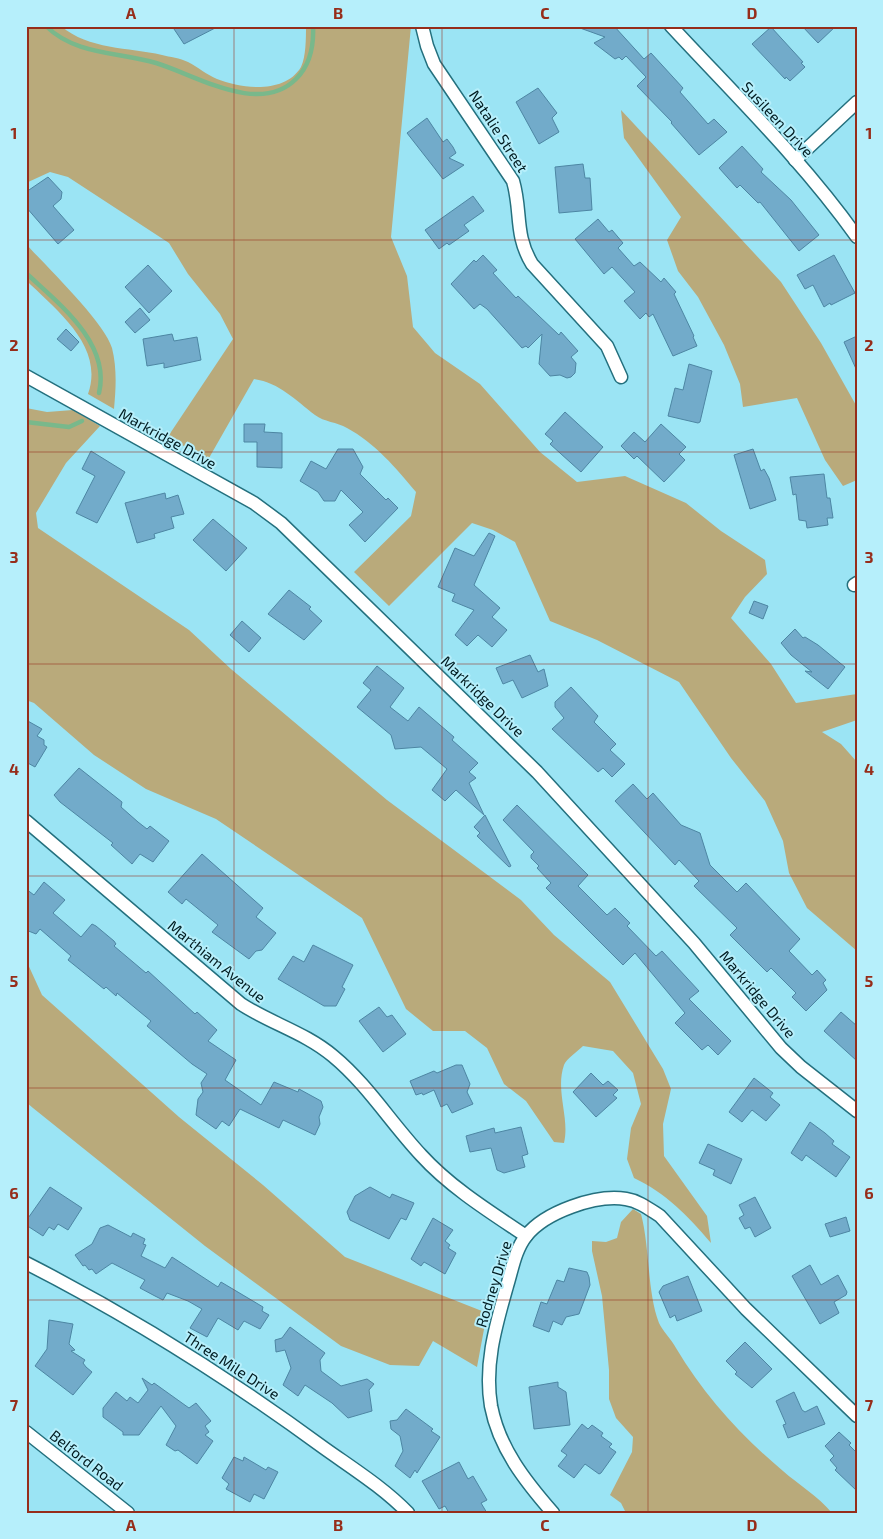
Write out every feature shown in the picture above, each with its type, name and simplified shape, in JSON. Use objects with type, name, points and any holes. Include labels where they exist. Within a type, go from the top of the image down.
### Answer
[{"type":"street","name":"Natalie Street","points":[[422,26],[434,64],[514,181],[518,198],[519,236],[532,264],[607,346],[621,377]]},
{"type":"street","name":"Susileen Drive","points":[[671,26],[795,160],[835,207],[857,237]]},
{"type":"street","points":[[795,160],[857,102]]},
{"type":"street","name":"Markridge Drive","points":[[26,376],[254,503],[281,523],[538,772],[694,943],[781,1048],[801,1067],[857,1111]]},
{"type":"street","name":"Marthiam Avenue","points":[[26,821],[241,1004],[270,1022],[302,1035],[331,1054],[358,1080],[422,1157],[458,1188],[526,1236]]},
{"type":"street","name":"Rodney Drive","points":[[553,1513],[524,1478],[502,1442],[495,1423],[488,1386],[489,1368],[495,1328],[512,1268],[526,1236],[556,1214],[579,1204],[613,1198],[627,1199],[644,1205],[660,1216],[746,1309],[857,1416]]},
{"type":"street","name":"Three Mile Drive","points":[[26,1263],[137,1323],[270,1410],[336,1457],[408,1513]]},
{"type":"street","name":"Belford Road","points":[[26,1432],[128,1513]]},
{"type":"shaded area","points":[[26,26],[61,26],[72,34],[96,44],[149,52],[178,59],[188,62],[213,77],[227,82],[250,87],[262,87],[285,82],[294,76],[301,67],[305,53],[306,26],[411,26],[391,237],[407,276],[413,327],[435,353],[480,384],[540,452],[577,482],[625,476],[686,503],[721,531],[765,560],[767,574],[745,597],[731,618],[771,664],[796,703],[857,694],[857,720],[822,732],[841,744],[857,762],[857,951],[807,908],[789,873],[783,841],[765,801],[731,758],[679,682],[597,640],[550,621],[515,542],[493,530],[472,523],[389,606],[354,572],[411,516],[416,492],[393,465],[367,441],[343,426],[319,417],[272,384],[254,379],[209,458],[167,438],[233,339],[220,314],[188,274],[169,243],[68,177],[50,172],[26,183]]},
{"type":"shaded area","points":[[621,110],[781,282],[821,343],[857,407],[857,480],[843,486],[825,460],[797,398],[743,407],[740,384],[724,345],[698,297],[678,271],[667,240],[681,217],[624,138]]},
{"type":"shaded area","points":[[26,244],[87,310],[107,337],[112,348],[115,363],[114,409],[88,394],[91,377],[90,360],[84,345],[75,330],[26,280]]},
{"type":"shaded area","points":[[26,408],[47,412],[73,410],[100,426],[66,463],[36,513],[38,528],[189,630],[231,669],[387,800],[521,900],[554,935],[610,982],[663,1069],[671,1089],[663,1124],[664,1156],[707,1216],[711,1243],[676,1206],[646,1184],[634,1178],[627,1159],[631,1128],[641,1104],[633,1073],[613,1051],[583,1046],[565,1063],[561,1085],[565,1124],[564,1143],[554,1142],[526,1101],[504,1084],[487,1048],[465,1031],[433,1031],[406,1009],[362,918],[216,819],[146,789],[94,755],[34,703],[26,700]]},
{"type":"shaded area","points":[[26,960],[42,995],[179,1117],[263,1185],[345,1257],[487,1313],[477,1367],[433,1341],[419,1366],[390,1365],[341,1346],[205,1246],[26,1102]]},
{"type":"shaded area","points":[[633,1209],[641,1214],[652,1298],[662,1329],[724,1414],[767,1458],[815,1496],[832,1513],[626,1513],[621,1503],[610,1495],[632,1452],[633,1437],[616,1418],[609,1399],[609,1370],[602,1296],[592,1251],[592,1241],[606,1242],[617,1238],[621,1222]]},
{"type":"building","points":[[172,26],[219,26],[184,44]]},
{"type":"building","points":[[580,26],[614,26],[644,59],[651,53],[683,88],[680,92],[708,124],[714,119],[727,132],[699,155],[672,122],[637,86],[646,77],[626,56],[622,60],[619,57],[615,59],[594,43],[605,37],[580,28]]},
{"type":"building","points":[[802,26],[836,26],[818,43]]},
{"type":"building","points":[[771,27],[803,62],[801,63],[805,67],[790,81],[786,77],[785,79],[752,44]]},
{"type":"building","points":[[538,88],[557,113],[552,118],[559,132],[539,144],[516,102]]},
{"type":"building","points":[[427,118],[443,142],[447,139],[453,147],[456,153],[449,158],[464,165],[443,179],[407,133]]},
{"type":"building","points":[[742,146],[763,169],[761,172],[791,200],[819,235],[799,251],[760,202],[758,203],[740,185],[737,188],[719,168]]},
{"type":"building","points":[[583,164],[585,178],[590,178],[592,210],[559,213],[555,167]]},
{"type":"building","points":[[48,177],[62,192],[61,199],[53,206],[74,230],[58,244],[26,207],[26,192]]},
{"type":"building","points":[[473,196],[484,211],[464,225],[469,231],[449,245],[447,243],[439,249],[425,230]]},
{"type":"building","points":[[598,219],[609,232],[612,230],[623,243],[618,248],[634,266],[640,262],[661,282],[664,278],[676,292],[674,294],[697,346],[673,356],[653,314],[649,317],[646,313],[640,319],[624,301],[635,292],[612,267],[604,274],[575,239]]},
{"type":"building","points":[[483,255],[497,270],[493,273],[516,298],[518,296],[559,335],[561,332],[578,351],[571,357],[576,363],[575,373],[571,377],[550,376],[539,364],[542,334],[528,348],[526,346],[522,348],[487,309],[480,304],[474,309],[451,284],[474,260],[476,262]]},
{"type":"building","points":[[834,255],[855,293],[824,307],[813,285],[805,289],[797,275]]},
{"type":"building","points":[[148,265],[172,291],[149,313],[125,287]]},
{"type":"building","points":[[140,308],[150,320],[135,333],[125,322]]},
{"type":"building","points":[[66,329],[79,342],[71,351],[57,339]]},
{"type":"building","points":[[172,334],[174,341],[197,337],[201,360],[164,368],[164,363],[147,366],[143,339]]},
{"type":"building","points":[[857,336],[857,371],[844,342]]},
{"type":"building","points":[[689,364],[712,371],[700,422],[698,423],[668,416],[675,388],[683,390]]},
{"type":"building","points":[[565,412],[603,447],[581,472],[550,444],[553,441],[545,434]]},
{"type":"building","points":[[244,424],[265,424],[264,432],[282,433],[282,468],[257,467],[257,442],[244,442]]},
{"type":"building","points":[[661,424],[686,447],[679,454],[685,460],[664,482],[637,456],[634,459],[621,446],[634,432],[645,442]]},
{"type":"building","points":[[338,449],[353,449],[363,467],[360,474],[386,500],[388,498],[398,508],[365,542],[349,525],[363,512],[341,490],[335,501],[324,501],[318,492],[300,481],[311,461],[326,469]]},
{"type":"building","points":[[753,449],[761,471],[764,469],[769,478],[776,500],[750,509],[734,455]]},
{"type":"building","points":[[91,451],[125,472],[97,523],[76,513],[95,476],[82,469]]},
{"type":"building","points":[[824,474],[827,498],[830,498],[833,518],[827,518],[828,525],[807,528],[806,521],[799,520],[796,494],[793,495],[790,477]]},
{"type":"building","points":[[165,493],[166,499],[178,495],[184,514],[171,517],[174,528],[154,534],[155,538],[137,543],[125,503]]},
{"type":"building","points":[[213,519],[247,548],[226,571],[193,540]]},
{"type":"building","points":[[489,533],[495,536],[474,585],[500,608],[492,617],[507,630],[492,647],[478,635],[467,646],[455,635],[474,610],[452,601],[455,594],[438,587],[455,548],[474,556]]},
{"type":"building","points":[[289,590],[311,607],[309,609],[322,621],[304,640],[268,614]]},
{"type":"building","points":[[754,601],[768,606],[763,619],[749,613]]},
{"type":"building","points":[[242,621],[261,638],[249,652],[230,635]]},
{"type":"building","points":[[795,629],[803,638],[805,637],[818,645],[845,667],[828,689],[805,671],[812,672],[791,655],[781,643]]},
{"type":"building","points":[[530,655],[538,672],[544,669],[548,686],[522,698],[513,680],[503,684],[496,668]]},
{"type":"building","points":[[377,666],[404,688],[390,707],[408,721],[419,707],[454,737],[452,740],[478,763],[469,772],[476,778],[469,783],[484,815],[456,790],[445,801],[432,790],[447,769],[421,747],[395,749],[391,735],[357,707],[371,690],[363,683]]},
{"type":"building","points":[[571,687],[598,716],[594,722],[616,744],[610,750],[625,764],[612,777],[603,768],[598,772],[552,729],[564,718],[555,707],[555,702]]},
{"type":"building","points":[[26,720],[42,729],[37,736],[44,740],[44,745],[47,747],[35,767],[26,762]]},
{"type":"building","points":[[79,768],[122,802],[121,807],[138,822],[147,829],[150,826],[169,841],[153,862],[140,854],[132,864],[111,845],[113,843],[60,802],[54,795]]},
{"type":"building","points":[[633,784],[647,799],[653,793],[681,825],[700,833],[710,865],[737,892],[746,883],[800,939],[789,951],[812,975],[817,970],[826,980],[823,983],[827,990],[806,1011],[792,997],[796,993],[771,968],[767,972],[730,935],[737,928],[694,886],[699,881],[679,860],[675,865],[615,801]]},
{"type":"building","points":[[517,805],[588,875],[578,886],[607,915],[615,908],[630,923],[627,926],[656,956],[662,951],[699,991],[689,999],[731,1041],[718,1055],[708,1045],[702,1050],[675,1023],[685,1013],[635,953],[623,965],[546,888],[551,883],[537,868],[539,866],[531,858],[534,852],[503,820]]},
{"type":"building","points":[[485,815],[511,866],[509,867],[477,836],[480,833],[474,827]]},
{"type":"building","points":[[202,854],[263,908],[256,917],[276,933],[262,950],[256,951],[249,959],[212,932],[218,925],[186,899],[182,904],[168,892]]},
{"type":"building","points":[[44,882],[65,900],[53,913],[81,937],[92,924],[96,926],[114,941],[116,944],[114,946],[146,973],[148,971],[195,1014],[197,1012],[217,1030],[208,1041],[236,1060],[225,1080],[261,1105],[274,1082],[298,1092],[299,1089],[321,1101],[323,1107],[319,1117],[320,1124],[315,1135],[283,1120],[279,1128],[240,1109],[229,1126],[222,1121],[216,1129],[196,1115],[198,1099],[203,1092],[201,1083],[207,1074],[192,1064],[147,1026],[151,1021],[117,993],[116,996],[106,987],[104,989],[68,960],[71,956],[40,929],[36,934],[26,930],[26,889],[34,895]]},
{"type":"building","points":[[313,945],[353,965],[342,987],[345,989],[336,1006],[324,1006],[278,979],[293,956],[304,962]]},
{"type":"building","points":[[379,1007],[387,1017],[392,1015],[406,1034],[383,1052],[359,1021]]},
{"type":"building","points":[[841,1012],[857,1026],[857,1061],[824,1031]]},
{"type":"building","points":[[456,1065],[462,1065],[470,1084],[467,1092],[473,1104],[452,1113],[447,1104],[441,1107],[434,1090],[423,1095],[422,1093],[416,1095],[410,1081],[434,1071],[437,1073]]},
{"type":"building","points":[[591,1073],[603,1085],[608,1081],[618,1090],[613,1095],[617,1098],[596,1117],[573,1092]]},
{"type":"building","points":[[754,1078],[773,1093],[770,1097],[780,1105],[766,1121],[752,1110],[742,1122],[729,1112]]},
{"type":"building","points":[[810,1122],[834,1141],[832,1144],[850,1157],[836,1177],[806,1155],[802,1161],[791,1153]]},
{"type":"building","points":[[521,1127],[528,1154],[522,1156],[525,1167],[504,1173],[497,1170],[491,1148],[470,1152],[466,1136],[494,1128],[495,1133]]},
{"type":"building","points":[[708,1144],[742,1159],[731,1184],[713,1175],[715,1170],[699,1163]]},
{"type":"building","points":[[50,1187],[82,1208],[68,1230],[58,1224],[54,1230],[49,1227],[43,1236],[26,1225],[26,1221]]},
{"type":"building","points":[[370,1187],[390,1198],[392,1194],[414,1203],[406,1220],[401,1218],[389,1239],[350,1220],[347,1212],[355,1196]]},
{"type":"building","points":[[755,1197],[771,1228],[755,1237],[750,1227],[745,1229],[739,1218],[744,1215],[739,1205]]},
{"type":"building","points":[[846,1217],[850,1231],[830,1237],[825,1224]]},
{"type":"building","points":[[433,1218],[453,1230],[445,1241],[450,1245],[448,1248],[456,1253],[445,1274],[424,1262],[421,1266],[411,1259]]},
{"type":"building","points":[[108,1225],[131,1237],[133,1233],[145,1239],[143,1244],[146,1245],[141,1256],[165,1268],[172,1257],[218,1287],[221,1282],[263,1307],[262,1311],[269,1315],[260,1329],[244,1321],[238,1330],[218,1318],[207,1337],[190,1328],[202,1309],[167,1293],[163,1300],[155,1296],[140,1288],[145,1280],[112,1263],[96,1274],[92,1269],[89,1270],[85,1265],[83,1266],[75,1255],[92,1244],[100,1228]]},
{"type":"building","points":[[810,1265],[821,1285],[838,1275],[847,1292],[846,1295],[834,1302],[839,1313],[820,1324],[792,1276]]},
{"type":"building","points":[[569,1268],[587,1272],[589,1277],[590,1285],[579,1314],[566,1317],[562,1325],[553,1321],[549,1332],[533,1326],[541,1302],[547,1304],[557,1280],[564,1282]]},
{"type":"building","points":[[688,1276],[702,1311],[677,1321],[675,1315],[670,1318],[659,1292],[663,1286]]},
{"type":"building","points":[[49,1320],[73,1324],[69,1344],[75,1350],[71,1351],[85,1360],[83,1363],[92,1372],[73,1395],[35,1366],[47,1349]]},
{"type":"building","points":[[290,1327],[325,1353],[320,1360],[321,1371],[341,1386],[367,1379],[374,1384],[369,1390],[372,1411],[348,1418],[332,1403],[305,1385],[298,1396],[283,1385],[291,1368],[285,1350],[276,1352],[275,1340],[282,1338]]},
{"type":"building","points":[[745,1342],[772,1369],[752,1388],[735,1374],[737,1372],[726,1361]]},
{"type":"building","points":[[142,1378],[152,1385],[154,1383],[189,1408],[196,1403],[211,1421],[205,1426],[209,1432],[205,1435],[213,1441],[197,1464],[178,1450],[175,1451],[166,1445],[176,1426],[161,1406],[139,1435],[123,1435],[123,1432],[103,1417],[103,1408],[116,1392],[127,1401],[130,1397],[138,1403],[148,1390]]},
{"type":"building","points":[[558,1382],[558,1387],[566,1392],[570,1425],[534,1429],[529,1387]]},
{"type":"building","points":[[794,1392],[802,1410],[805,1412],[817,1406],[825,1424],[788,1438],[783,1425],[786,1424],[776,1401]]},
{"type":"building","points":[[406,1409],[433,1429],[431,1431],[440,1437],[417,1473],[415,1470],[410,1478],[395,1466],[403,1451],[400,1436],[391,1429],[390,1421],[397,1420]]},
{"type":"building","points":[[582,1424],[588,1429],[592,1425],[603,1433],[601,1436],[612,1444],[609,1447],[616,1452],[601,1473],[599,1474],[585,1464],[574,1478],[558,1466],[567,1455],[561,1451]]},
{"type":"building","points":[[839,1432],[851,1443],[849,1445],[857,1453],[857,1491],[835,1470],[837,1468],[830,1460],[834,1456],[825,1446]]},
{"type":"building","points":[[234,1457],[243,1461],[244,1457],[266,1470],[268,1467],[278,1472],[264,1499],[254,1494],[250,1502],[226,1489],[229,1484],[222,1478]]},
{"type":"building","points":[[459,1462],[468,1479],[473,1476],[487,1500],[481,1503],[487,1513],[449,1513],[445,1506],[439,1509],[422,1481]]},
{"type":"waterway","points":[[46,26],[70,42],[84,48],[156,63],[227,89],[264,94],[281,89],[301,74],[310,55],[313,41],[313,26]]},
{"type":"waterway","points":[[26,273],[53,297],[90,341],[97,357],[101,375],[99,393]]},
{"type":"waterway","points":[[26,422],[69,427],[82,421]]}]
